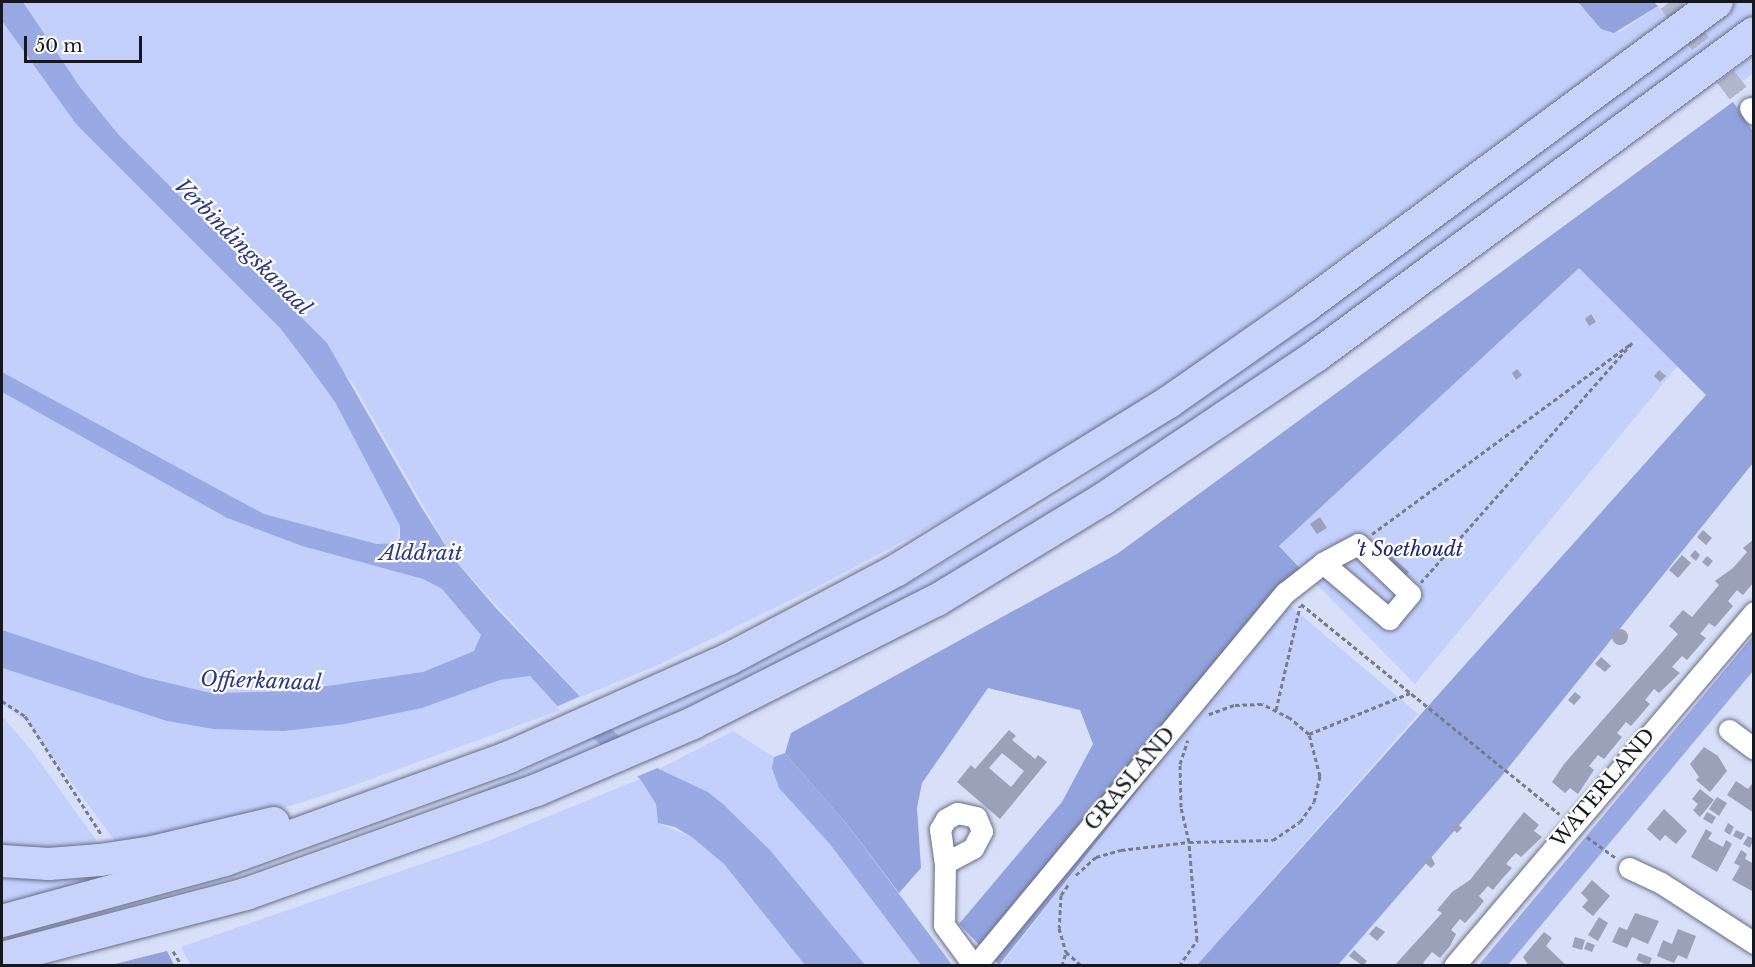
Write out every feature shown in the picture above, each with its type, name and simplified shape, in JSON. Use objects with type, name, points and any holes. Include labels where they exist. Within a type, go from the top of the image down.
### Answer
[{"type":"highway","points":[[2,921],[225,860],[508,757],[660,690],[897,570],[1099,448],[1306,306],[1718,2]]},
{"type":"highway","points":[[2,958],[246,894],[537,790],[693,723],[937,600],[1103,499],[1316,356],[1754,33]]},
{"type":"highway","points":[[2,861],[49,864],[152,852],[246,831],[456,769],[508,757]]},
{"type":"street","name":"GRASLAND","points":[[945,863],[944,925],[974,966],[1323,562],[1358,544]]},
{"type":"street","points":[[1323,562],[1389,619],[1410,594],[1358,544]]},
{"type":"street","name":"WATERLAND","points":[[1454,966],[1577,828],[1754,612]]},
{"type":"street","points":[[1729,730],[1754,749]]},
{"type":"street","points":[[1629,868],[1661,884],[1754,943]]},
{"type":"path","points":[[1358,544],[1632,343],[1410,594]]},
{"type":"path","points":[[1293,598],[1609,853]]},
{"type":"path","points":[[1276,710],[1293,598]]},
{"type":"path","points":[[1309,734],[1410,693]]},
{"type":"path","points":[[2,701],[25,716],[101,834]]},
{"type":"path","points":[[1062,966],[1066,952],[1059,928],[1061,895],[1096,857],[1121,850],[1189,842],[1273,840],[1300,822],[1314,802],[1320,776],[1309,734],[1276,710],[1262,704],[1234,705],[1201,721]]},
{"type":"path","points":[[1179,966],[1197,940],[1189,842],[1181,807],[1180,764],[1190,736]]},
{"type":"path","points":[[173,951],[182,966]]},
{"type":"path","points":[[1066,952],[1082,966]]},
{"type":"green space","points":[[23,2],[1578,2],[1601,29],[1620,32],[1658,6],[1668,18],[1159,391],[1063,456],[815,588],[658,665],[581,697],[454,559],[354,385],[287,301],[118,134],[80,87]]},
{"type":"green space","points":[[1736,2],[1753,2],[1753,20],[1482,221],[1058,518],[740,691],[621,737],[611,729],[680,699],[923,575],[1053,499],[1200,399]]},
{"type":"green space","points":[[2,21],[76,124],[280,328],[303,358],[335,402],[400,526],[396,543],[377,544],[264,514],[2,372]]},
{"type":"green space","points":[[1753,56],[1753,73],[1743,81],[1734,70]]},
{"type":"green space","name":"'t Soethoudt","points":[[1579,267],[1680,363],[1415,684],[1279,546]]},
{"type":"green space","points":[[2,392],[227,518],[302,546],[423,579],[442,589],[481,635],[480,644],[474,651],[423,672],[373,682],[293,691],[211,693],[144,677],[2,630]]},
{"type":"green space","points":[[1287,603],[1418,714],[1197,965],[1000,966]]},
{"type":"green space","points":[[2,668],[167,721],[213,729],[345,724],[422,708],[500,680],[530,676],[561,710],[341,790],[238,822],[121,849],[26,721],[2,704]]},
{"type":"green space","points":[[2,716],[32,751],[103,850],[2,854]]},
{"type":"green space","points":[[733,731],[774,757],[772,768],[921,965],[865,965],[770,850],[723,804],[708,792],[659,769]]},
{"type":"green space","points":[[594,737],[610,753],[456,803]]},
{"type":"green space","points":[[640,779],[656,804],[658,823],[693,838],[724,864],[805,965],[191,966],[181,947],[488,841]]},
{"type":"green space","points":[[203,854],[2,907],[2,871]]},
{"type":"shaded area","points":[[1578,2],[1654,2],[1658,6],[1614,33],[1601,29]]},
{"type":"shaded area","points":[[1733,102],[1753,131],[1753,463],[1500,778],[1338,965],[1197,965],[1706,395],[1579,268],[1279,546],[1313,582],[1287,603],[999,965],[959,924],[1062,802],[1093,744],[1080,710],[988,688],[922,783],[917,808],[921,868],[899,893],[847,824],[785,753],[791,733],[1117,554]]},
{"type":"shaded area","points":[[167,951],[174,965],[111,965]]},
{"type":"water","name":"Alddrait","points":[[2,2],[23,2],[80,87],[118,134],[327,343],[420,505],[454,559],[495,607],[611,729],[659,769],[708,792],[723,804],[770,850],[865,965],[805,965],[724,864],[693,838],[675,827],[658,823],[656,804],[640,779],[561,710],[530,676],[500,680],[422,708],[345,724],[284,731],[213,729],[167,721],[2,668],[2,630],[144,677],[211,693],[293,691],[423,672],[474,651],[481,635],[442,589],[423,579],[302,546],[227,518],[2,392],[2,372],[264,514],[377,544],[396,543],[400,538],[400,526],[335,402],[303,358],[280,328],[76,124],[2,21]]},
{"type":"water","points":[[1753,636],[1753,671],[1508,965],[1479,965]]},
{"type":"water","points":[[785,753],[847,824],[952,965],[921,965],[829,843],[779,788],[772,768],[774,757]]},
{"type":"pier","points":[[583,695],[613,727],[590,737],[556,707]]},
{"type":"pier","points":[[625,737],[660,767],[636,777],[602,747]]},
{"type":"building","points":[[1591,314],[1596,322],[1589,326],[1585,319]]},
{"type":"building","points":[[1517,369],[1522,375],[1516,380],[1512,373]]},
{"type":"building","points":[[1659,370],[1666,376],[1660,382],[1654,376]]},
{"type":"building","points":[[1320,517],[1327,528],[1317,534],[1310,524]]},
{"type":"building","points":[[1703,530],[1712,538],[1706,545],[1697,537]]},
{"type":"building","points":[[1754,539],[1754,582],[1743,595],[1737,590],[1728,601],[1733,606],[1715,627],[1709,623],[1700,634],[1706,638],[1687,660],[1682,656],[1672,667],[1680,673],[1659,693],[1654,689],[1645,700],[1650,704],[1631,726],[1626,722],[1617,733],[1622,737],[1604,759],[1598,755],[1589,766],[1594,770],[1578,794],[1570,788],[1565,793],[1552,782],[1564,764],[1678,634],[1669,626],[1683,610],[1692,617],[1719,585],[1715,581],[1733,568],[1747,552],[1743,548]]},
{"type":"building","points":[[1695,550],[1700,555],[1696,561],[1690,556]]},
{"type":"building","points":[[1388,553],[1409,572],[1405,577],[1383,559]]},
{"type":"building","points":[[1682,555],[1691,563],[1678,578],[1669,570]]},
{"type":"building","points":[[1707,556],[1713,561],[1708,567],[1702,562]]},
{"type":"building","points":[[1620,629],[1626,631],[1628,637],[1626,643],[1620,645],[1614,643],[1612,637],[1614,631]]},
{"type":"building","points":[[1601,657],[1611,666],[1605,672],[1595,664]]},
{"type":"building","points":[[1575,692],[1581,697],[1574,705],[1568,700]]},
{"type":"building","points":[[1009,730],[1016,736],[1012,740],[1035,759],[1038,755],[1047,762],[1000,819],[957,782],[971,765],[975,769]],"holes":[[[1002,753],[1024,771],[1011,787],[989,768]]]},
{"type":"building","points":[[1704,747],[1718,756],[1727,771],[1710,792],[1696,780],[1699,777],[1690,764]]},
{"type":"building","points":[[1736,781],[1748,789],[1754,781],[1754,813],[1727,795]]},
{"type":"building","points":[[1700,789],[1714,800],[1700,817],[1693,810],[1698,804],[1692,799]]},
{"type":"building","points":[[1717,797],[1727,803],[1719,816],[1709,809]]},
{"type":"building","points":[[1664,809],[1687,831],[1676,844],[1665,835],[1660,841],[1647,829]]},
{"type":"building","points":[[1524,812],[1539,825],[1534,831],[1542,837],[1521,857],[1516,853],[1511,858],[1506,864],[1512,868],[1493,890],[1488,886],[1479,896],[1484,901],[1465,923],[1460,919],[1451,930],[1456,934],[1440,958],[1432,952],[1423,963],[1427,966],[1394,966],[1442,913],[1437,910],[1452,892],[1470,880]]},
{"type":"building","points":[[1707,812],[1716,817],[1712,824],[1703,819]]},
{"type":"building","points":[[1456,823],[1462,828],[1457,833],[1451,828]]},
{"type":"building","points":[[1728,823],[1734,827],[1730,835],[1724,831]]},
{"type":"building","points":[[1706,829],[1712,833],[1708,839],[1723,847],[1726,840],[1732,844],[1717,872],[1691,857]]},
{"type":"building","points":[[1736,830],[1745,834],[1741,840],[1733,836]]},
{"type":"building","points":[[1748,836],[1754,839],[1750,848],[1743,844]]},
{"type":"building","points":[[1741,850],[1747,854],[1745,859],[1754,864],[1754,892],[1732,880],[1740,866],[1734,863]]},
{"type":"building","points":[[1430,854],[1435,864],[1431,868],[1424,862]]},
{"type":"building","points":[[1592,880],[1610,896],[1593,916],[1582,907],[1588,900],[1581,893]]},
{"type":"building","points":[[1635,913],[1659,921],[1648,944],[1632,937],[1627,948],[1612,942],[1619,927],[1627,930]]},
{"type":"building","points":[[1599,917],[1608,923],[1598,941],[1588,935]]},
{"type":"building","points":[[1376,926],[1385,932],[1377,941],[1369,934]]},
{"type":"building","points":[[1678,929],[1696,936],[1687,959],[1678,955],[1674,963],[1657,956],[1663,940],[1672,944]]},
{"type":"building","points":[[1544,932],[1552,938],[1546,946],[1567,966],[1529,966],[1523,957]]},
{"type":"building","points":[[1575,937],[1585,940],[1582,950],[1572,947]]},
{"type":"building","points":[[1587,942],[1595,945],[1592,952],[1584,949]]},
{"type":"building","points":[[1354,950],[1367,961],[1363,966],[1349,956]]},
{"type":"building","points":[[1639,953],[1652,958],[1649,966],[1636,960]]},
{"type":"tunnel","points":[[1669,2],[1750,108]]},
{"type":"water label","name":"Verbindingskanaal","points":[[243,247]]},
{"type":"water label","name":"Offierkanaal","points":[[261,681]]}]
